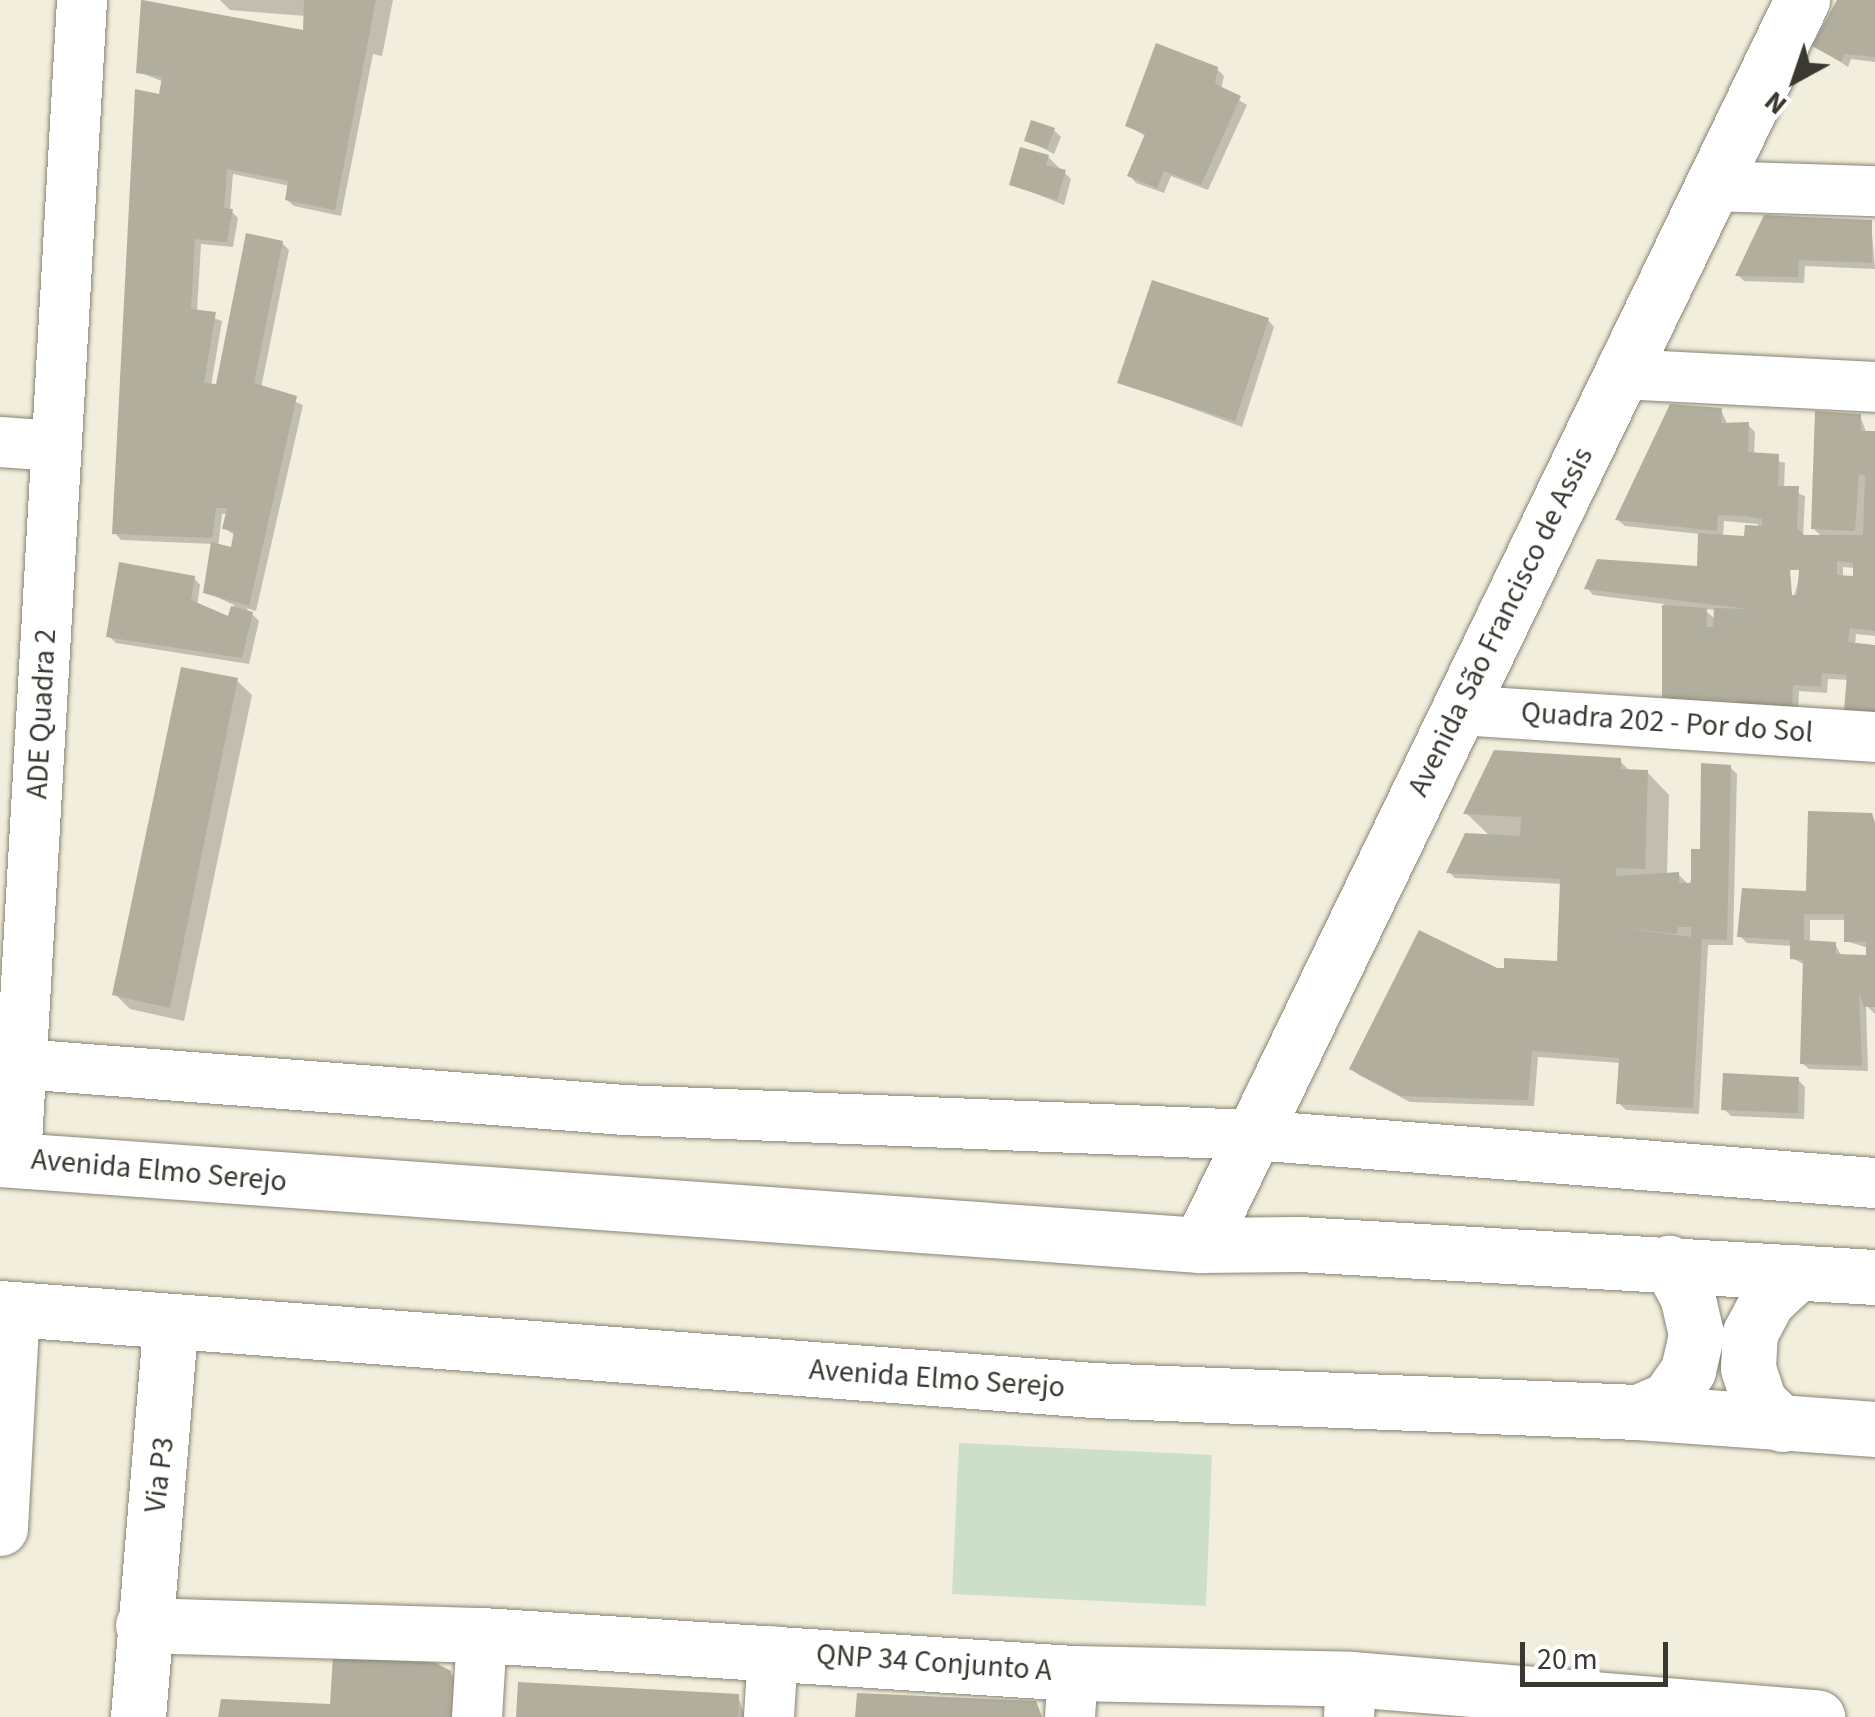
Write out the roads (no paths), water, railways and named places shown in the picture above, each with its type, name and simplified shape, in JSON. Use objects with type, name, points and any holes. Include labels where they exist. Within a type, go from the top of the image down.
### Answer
[{"type":"main road","name":"Avenida São Francisco de Assis","points":[[1200,1245],[1802,0]]},
{"type":"main road","name":"Avenida Elmo Serejo","points":[[8,1159],[1200,1245],[1669,1262],[1875,1277]]},
{"type":"main road","points":[[1638,1412],[1668,1399],[1692,1352],[1688,1298],[1669,1262]]},
{"type":"main road","points":[[1782,1424],[1759,1402],[1748,1368],[1750,1333],[1767,1302],[1798,1272]]},
{"type":"main road","name":"Avenida Elmo Serejo","points":[[6,1308],[170,1325],[1092,1390],[1638,1412],[1875,1429]]},
{"type":"main road","points":[[0,1528],[6,1308]]},
{"type":"main road","name":"Via P3","points":[[143,1625],[167,1414],[170,1325]]},
{"type":"main road","points":[[138,1717],[143,1625]]},
{"type":"main road","name":"QNP 34 Conjunto A","points":[[143,1625],[482,1635],[773,1652],[1072,1695],[1350,1698],[1818,1717]]},
{"type":"street","name":"ADE Quadra 2","points":[[8,1159],[21,1064],[14,982],[56,446],[82,0]]},
{"type":"street","points":[[1712,186],[1875,191]]},
{"type":"street","points":[[1621,374],[1875,387]]},
{"type":"street","points":[[0,442],[56,446]]},
{"type":"street","name":"Quadra 202 - Por do Sol","points":[[1458,710],[1875,736]]},
{"type":"street","points":[[21,1064],[624,1110],[1252,1135],[1875,1183]]},
{"type":"street","points":[[477,1717],[482,1635]]},
{"type":"street","points":[[769,1717],[773,1652]]}]
